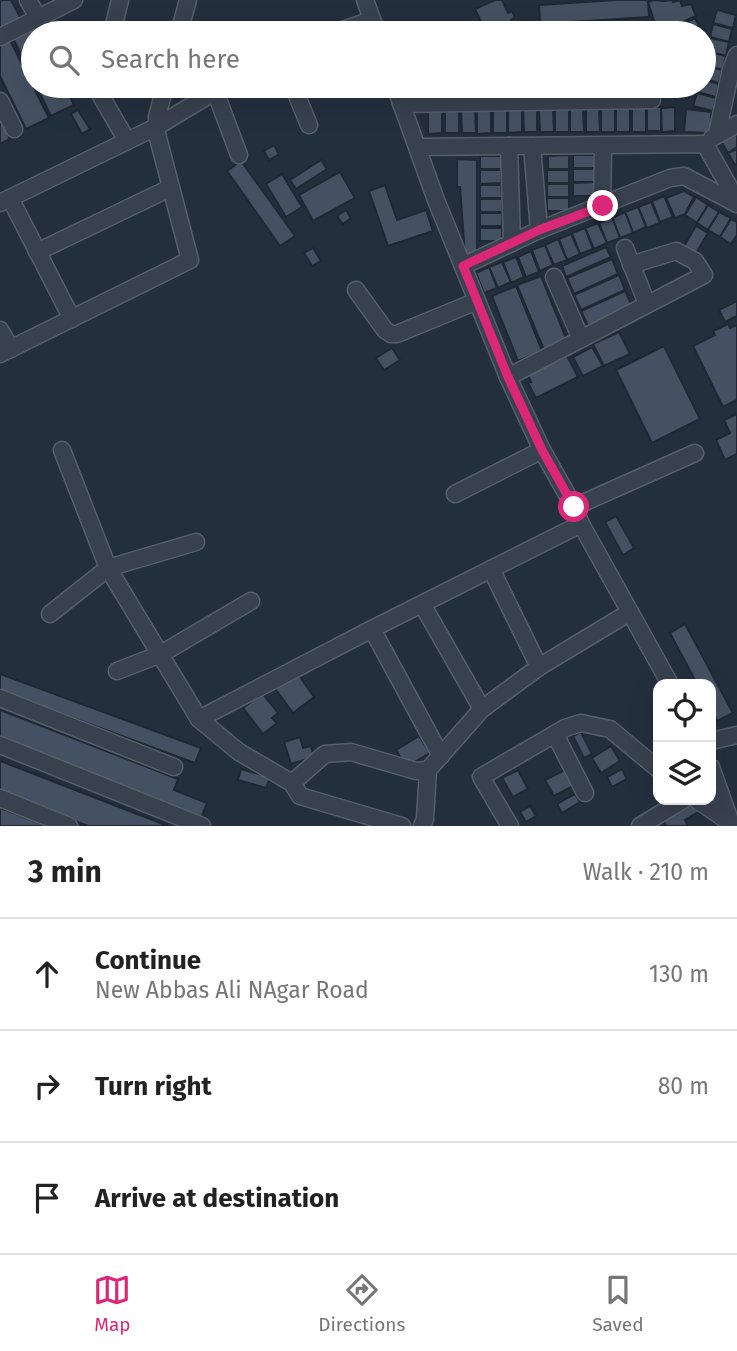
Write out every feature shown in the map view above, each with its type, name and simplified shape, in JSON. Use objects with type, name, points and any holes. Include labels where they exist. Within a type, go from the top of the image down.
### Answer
[{"type":"street","points":[[28,0],[40,21]]},
{"type":"street","points":[[32,21],[74,0]]},
{"type":"street","points":[[115,21],[120,0]]},
{"type":"street","points":[[182,21],[188,0]]},
{"type":"street","points":[[365,0],[373,21]]},
{"type":"street","points":[[0,37],[21,26]]},
{"type":"street","points":[[737,55],[711,139],[737,202]]},
{"type":"street","points":[[102,98],[127,141]]},
{"type":"street","points":[[0,330],[5,352],[190,260],[156,127],[163,98]]},
{"type":"street","points":[[72,319],[37,251],[5,200],[156,127],[204,98]]},
{"type":"street","points":[[223,98],[239,155]]},
{"type":"street","points":[[298,98],[309,125]]},
{"type":"street","points":[[399,98],[436,200],[508,377],[581,524],[667,679]]},
{"type":"street","points":[[401,104],[652,100]]},
{"type":"street","points":[[0,101],[14,129]]},
{"type":"street","points":[[418,147],[603,146],[711,139],[737,124]]},
{"type":"street","points":[[509,146],[512,243]]},
{"type":"street","points":[[533,146],[539,230]]},
{"type":"street","points":[[603,146],[603,206]]},
{"type":"street","points":[[463,266],[539,230],[670,178],[684,176],[737,202]]},
{"type":"street","points":[[37,251],[170,188]]},
{"type":"street","points":[[625,248],[647,304]]},
{"type":"street","points":[[508,377],[704,275],[695,261],[676,251],[632,265]]},
{"type":"street","points":[[554,276],[581,339]]},
{"type":"street","points":[[356,290],[385,330],[391,334],[397,334],[477,301]]},
{"type":"street","points":[[62,450],[108,568],[199,719],[239,752],[292,783],[300,796],[402,826]]},
{"type":"street","points":[[455,494],[542,450]]},
{"type":"street","points":[[574,507],[695,453]]},
{"type":"street","points":[[199,719],[581,524]]},
{"type":"street","points":[[50,614],[108,568],[196,542]]},
{"type":"street","points":[[491,569],[539,667]]},
{"type":"street","points":[[117,671],[161,654],[251,601]]},
{"type":"street","points":[[422,604],[482,709]]},
{"type":"street","points":[[422,826],[425,818],[428,770],[482,709],[539,667],[630,612]]},
{"type":"street","points":[[372,629],[441,755]]},
{"type":"street","points":[[0,698],[174,766]]},
{"type":"street","points":[[510,826],[481,777],[565,728],[581,723],[610,729],[653,765]]},
{"type":"street","points":[[555,734],[585,793]]},
{"type":"street","points":[[716,740],[737,735]]},
{"type":"street","points":[[0,746],[202,826]]},
{"type":"street","points":[[292,783],[325,754],[351,752],[416,771],[428,770]]},
{"type":"street","points":[[716,782],[732,824]]},
{"type":"street","points":[[0,798],[69,826]]},
{"type":"street","points":[[640,826],[659,821],[677,805]]},
{"type":"street","points":[[704,805],[732,824]]},
{"type":"building","points":[[0,0],[11,0],[21,19],[0,30]]},
{"type":"building","points":[[495,0],[502,0],[508,13],[512,11],[515,18],[511,21],[480,21],[475,9]]},
{"type":"building","points":[[648,0],[649,17],[540,21],[539,5]]},
{"type":"building","points":[[680,0],[682,6],[691,4],[696,16],[685,21],[654,21],[648,2]]},
{"type":"building","points":[[717,10],[736,15],[733,28],[714,21]]},
{"type":"building","points":[[716,25],[732,29],[729,42],[716,39]]},
{"type":"building","points":[[21,34],[21,54],[13,38]]},
{"type":"building","points":[[9,38],[21,62],[21,98],[39,98],[49,118],[26,129],[0,76],[0,42]]},
{"type":"building","points":[[716,39],[729,42],[726,56],[716,54]]},
{"type":"building","points":[[716,54],[726,56],[722,70],[716,68]]},
{"type":"building","points":[[716,68],[722,70],[719,83],[716,82]]},
{"type":"building","points":[[42,98],[71,98],[74,105],[51,116]]},
{"type":"building","points":[[695,98],[716,98],[713,111],[693,106]]},
{"type":"building","points":[[646,107],[646,132],[632,132],[632,108]]},
{"type":"building","points":[[647,107],[661,107],[661,131],[647,131]]},
{"type":"building","points":[[675,107],[675,131],[662,132],[661,108]]},
{"type":"building","points":[[522,108],[522,132],[508,133],[508,109]]},
{"type":"building","points":[[523,108],[537,108],[537,132],[524,132]]},
{"type":"building","points":[[539,108],[553,108],[554,132],[540,132]]},
{"type":"building","points":[[555,108],[569,108],[569,132],[555,132]]},
{"type":"building","points":[[570,108],[583,108],[584,132],[570,132]]},
{"type":"building","points":[[586,108],[599,108],[600,132],[586,132]]},
{"type":"building","points":[[601,108],[615,108],[615,132],[601,132]]},
{"type":"building","points":[[616,108],[630,108],[630,132],[616,132]]},
{"type":"building","points":[[442,109],[442,133],[428,134],[428,110]]},
{"type":"building","points":[[445,109],[459,109],[459,133],[445,133]]},
{"type":"building","points":[[461,109],[475,109],[476,133],[462,133]]},
{"type":"building","points":[[491,109],[491,133],[477,134],[477,110]]},
{"type":"building","points":[[493,109],[507,109],[507,133],[493,133]]},
{"type":"building","points":[[686,109],[711,112],[711,133],[684,132]]},
{"type":"building","points":[[78,110],[90,129],[82,134],[71,114]]},
{"type":"building","points":[[0,118],[10,139],[0,144]]},
{"type":"building","points":[[737,132],[737,147],[728,153],[721,141]]},
{"type":"building","points":[[274,145],[279,154],[269,160],[264,151]]},
{"type":"building","points":[[737,149],[737,164],[735,165],[728,153]]},
{"type":"building","points":[[569,155],[569,169],[548,169],[548,156]]},
{"type":"building","points":[[573,155],[595,155],[595,168],[573,168]]},
{"type":"building","points":[[480,156],[502,156],[502,169],[480,169]]},
{"type":"building","points":[[457,159],[477,160],[477,254],[465,255],[460,187],[457,187]]},
{"type":"building","points":[[321,160],[327,169],[296,189],[290,180]]},
{"type":"building","points":[[241,161],[295,236],[280,246],[227,171]]},
{"type":"building","points":[[573,169],[595,169],[595,182],[573,182]]},
{"type":"building","points":[[480,170],[501,170],[501,183],[480,184]]},
{"type":"building","points":[[547,170],[569,170],[569,183],[547,183]]},
{"type":"building","points":[[340,172],[355,198],[313,221],[299,195]]},
{"type":"building","points":[[282,174],[302,207],[286,217],[266,184]]},
{"type":"building","points":[[595,182],[595,196],[573,196],[573,183]]},
{"type":"building","points":[[547,184],[569,184],[569,197],[547,197]]},
{"type":"building","points":[[385,185],[397,220],[426,210],[433,231],[388,246],[369,191]]},
{"type":"building","points":[[480,185],[501,185],[502,198],[480,198]]},
{"type":"building","points":[[684,191],[694,197],[685,214],[675,218],[666,198]]},
{"type":"building","points":[[664,196],[673,217],[660,222],[652,201]]},
{"type":"building","points":[[696,197],[708,205],[697,223],[685,215]]},
{"type":"building","points":[[547,198],[569,198],[569,211],[547,211]]},
{"type":"building","points":[[480,199],[502,199],[502,212],[480,212]]},
{"type":"building","points":[[651,202],[660,223],[647,228],[638,207]]},
{"type":"building","points":[[708,205],[719,212],[708,230],[697,223]]},
{"type":"building","points":[[638,207],[646,227],[633,233],[625,212]]},
{"type":"building","points":[[346,210],[351,218],[343,224],[337,216]]},
{"type":"building","points":[[625,212],[633,233],[620,238],[612,218]]},
{"type":"building","points":[[719,212],[731,218],[720,237],[708,230]]},
{"type":"building","points":[[480,213],[502,213],[502,226],[480,226]]},
{"type":"building","points":[[612,217],[620,238],[607,243],[599,223]]},
{"type":"building","points":[[731,219],[737,222],[737,235],[731,244],[720,237]]},
{"type":"building","points":[[598,223],[607,243],[594,249],[585,228]]},
{"type":"building","points":[[696,226],[708,233],[696,253],[684,246]]},
{"type":"building","points":[[480,228],[502,228],[502,241],[480,241]]},
{"type":"building","points":[[585,228],[593,249],[580,254],[572,233]]},
{"type":"building","points":[[571,234],[580,254],[567,260],[559,239]]},
{"type":"building","points":[[558,239],[567,260],[554,265],[545,245]]},
{"type":"building","points":[[545,245],[553,265],[540,271],[532,250]]},
{"type":"building","points":[[606,247],[611,257],[566,277],[562,266]]},
{"type":"building","points":[[313,248],[321,261],[312,266],[304,253]]},
{"type":"building","points":[[531,251],[539,272],[526,277],[518,257]]},
{"type":"building","points":[[516,257],[524,277],[511,283],[503,262]]},
{"type":"building","points":[[612,259],[618,274],[574,294],[567,278]]},
{"type":"building","points":[[502,262],[511,282],[498,288],[489,267]]},
{"type":"building","points":[[489,267],[497,288],[484,293],[476,273]]},
{"type":"building","points":[[619,275],[625,290],[581,310],[574,295]]},
{"type":"building","points":[[541,276],[567,341],[544,350],[517,285]]},
{"type":"building","points":[[516,286],[542,351],[518,361],[492,296]]},
{"type":"building","points":[[625,291],[633,308],[589,328],[581,311]]},
{"type":"building","points":[[737,301],[737,316],[725,322],[719,310]]},
{"type":"building","points":[[728,324],[730,328],[737,325],[737,400],[723,407],[693,346],[715,335],[713,331]]},
{"type":"building","points":[[619,332],[630,354],[604,366],[593,344]]},
{"type":"building","points":[[664,346],[700,419],[652,443],[616,370]]},
{"type":"building","points":[[592,347],[603,366],[583,376],[573,357]]},
{"type":"building","points":[[392,348],[400,360],[384,370],[376,358]]},
{"type":"building","points":[[567,356],[578,377],[536,398],[528,383],[531,382],[528,375]]},
{"type":"building","points":[[737,414],[737,454],[725,460],[716,440],[730,433],[724,420]]},
{"type":"building","points":[[616,516],[634,548],[623,555],[605,522]]},
{"type":"building","points":[[685,624],[715,679],[694,679],[670,633]]},
{"type":"building","points":[[296,671],[314,697],[293,713],[274,687]]},
{"type":"building","points":[[0,674],[201,748],[195,763],[0,691]]},
{"type":"building","points":[[716,681],[733,713],[716,719]]},
{"type":"building","points":[[262,693],[278,713],[272,718],[277,723],[263,734],[243,708]]},
{"type":"building","points":[[0,710],[178,779],[174,790],[207,803],[201,818],[0,740]]},
{"type":"building","points":[[581,732],[592,754],[584,758],[573,736]]},
{"type":"building","points":[[419,736],[430,753],[406,767],[396,750]]},
{"type":"building","points":[[300,737],[303,748],[311,746],[314,757],[291,764],[284,742]]},
{"type":"building","points":[[611,746],[620,761],[601,773],[592,758]]},
{"type":"building","points":[[0,761],[168,826],[88,826],[0,792]]},
{"type":"building","points":[[241,769],[270,777],[266,788],[238,780]]},
{"type":"building","points":[[622,769],[627,779],[612,787],[607,777]]},
{"type":"building","points":[[518,770],[528,789],[513,797],[502,778]]},
{"type":"building","points":[[565,770],[573,786],[554,796],[545,780]]},
{"type":"building","points":[[575,794],[580,802],[562,813],[557,804]]},
{"type":"building","points":[[687,805],[696,805],[700,811],[685,820],[688,826],[666,826],[663,819]]},
{"type":"building","points":[[530,806],[536,816],[526,822],[520,812]]},
{"type":"building","points":[[0,808],[47,826],[0,826]]},
{"type":"route","points":[[574,507],[542,450],[508,377],[463,266],[539,230],[603,206]]}]
